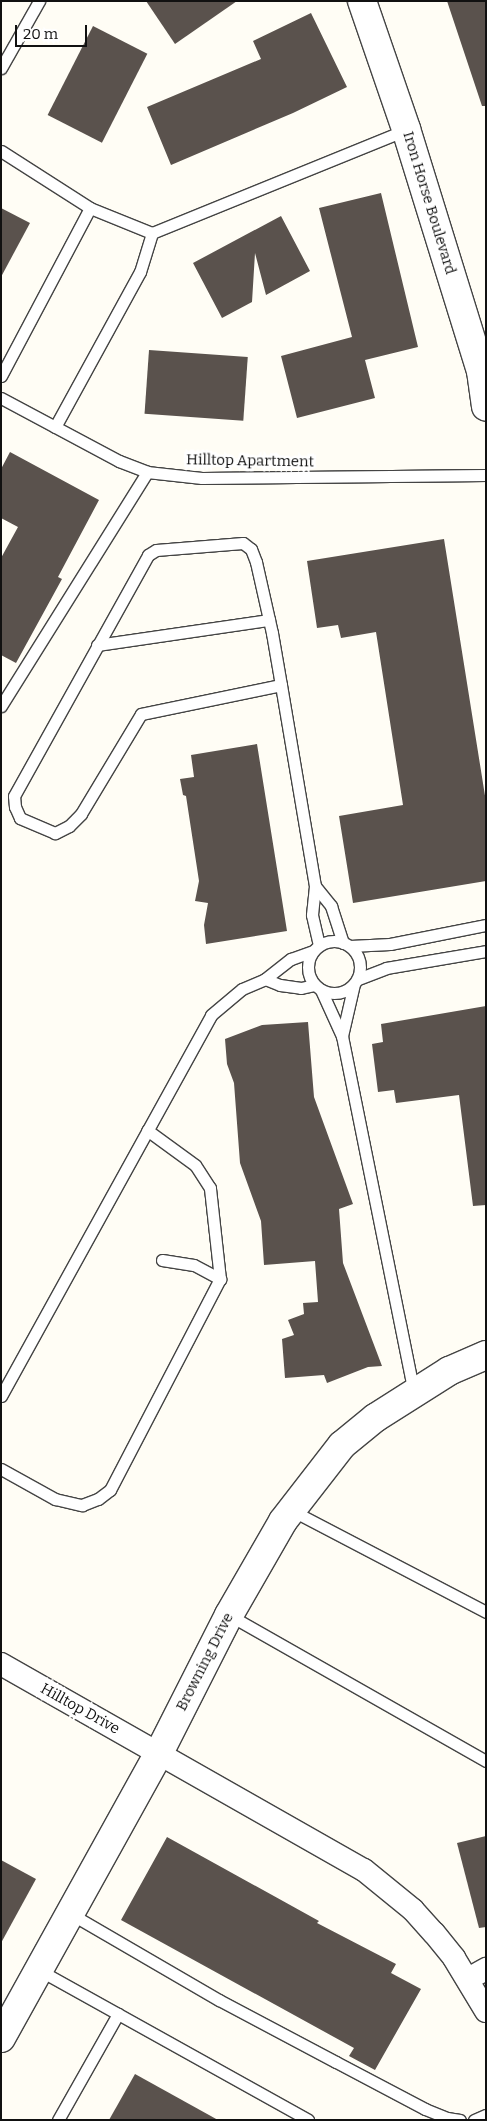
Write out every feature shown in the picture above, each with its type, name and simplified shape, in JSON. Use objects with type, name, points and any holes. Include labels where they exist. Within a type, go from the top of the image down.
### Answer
[{"type":"street","name":"Iron Horse Boulevard","points":[[362,1],[406,130],[483,370],[486,407]]},
{"type":"street","name":"Browning Drive","points":[[1,2038],[159,1753],[229,1615],[283,1520],[342,1445],[375,1418],[450,1372],[486,1355]]},
{"type":"street","name":"Hilltop Drive","points":[[1,1664],[364,1870],[413,1910],[439,1939],[477,1974],[486,2010]]},
{"type":"lane","points":[[1,68],[39,1]]},
{"type":"lane","points":[[1,151],[90,208],[152,232],[406,130]]},
{"type":"lane","points":[[1,376],[90,208]]},
{"type":"lane","points":[[55,427],[140,272],[152,232]]},
{"type":"lane","name":"Hilltop Apartment","points":[[1,398],[119,460],[147,472],[202,478],[486,475]]},
{"type":"lane","points":[[1,706],[147,472]]},
{"type":"lane","points":[[281,685],[141,714],[81,814],[69,826],[55,834],[20,818],[15,807],[14,796],[139,568],[148,555],[156,550],[243,543],[251,549],[256,562],[269,620],[281,685],[315,886],[312,915],[316,948],[307,968],[342,1036],[414,1394]]},
{"type":"lane","points":[[97,645],[269,620]]},
{"type":"lane","points":[[315,886],[331,906],[347,945],[359,960],[356,982],[342,1036]]},
{"type":"lane","points":[[1,1396],[211,1015],[242,990],[265,979],[292,959],[335,941],[347,945],[390,944],[486,925]]},
{"type":"lane","points":[[265,979],[280,985],[318,988],[339,993],[356,982],[386,968],[486,951]]},
{"type":"lane","points":[[1,1469],[55,1499],[82,1505],[98,1499],[110,1490],[220,1279],[210,1188],[195,1165],[147,1130]]},
{"type":"lane","points":[[162,1260],[194,1265],[220,1279]]},
{"type":"lane","points":[[291,1510],[486,1612]]},
{"type":"lane","points":[[229,1615],[486,1761]]},
{"type":"lane","points":[[71,1914],[219,2000],[336,2062],[425,2109],[446,2118],[460,2120]]},
{"type":"lane","points":[[39,1970],[308,2120]]},
{"type":"lane","points":[[58,2120],[118,2014]]},
{"type":"lane","points":[[474,2120],[486,2114]]},
{"type":"building","points":[[146,1],[237,1],[175,44]]},
{"type":"building","points":[[447,1],[486,1],[486,106],[482,106]]},
{"type":"building","points":[[311,13],[347,87],[293,113],[171,165],[147,107],[261,59],[253,41]]},
{"type":"building","points":[[93,26],[147,54],[102,143],[48,115]]},
{"type":"building","points":[[381,193],[418,347],[365,360],[375,398],[297,418],[281,356],[352,337],[319,208]]},
{"type":"building","points":[[1,208],[30,223],[1,277]]},
{"type":"building","points":[[281,216],[310,271],[266,295],[255,253],[252,302],[222,318],[193,263]]},
{"type":"building","points":[[149,350],[248,357],[243,421],[145,414]]},
{"type":"building","points":[[10,452],[99,500],[58,577],[62,579],[16,663],[1,655],[1,558],[18,527],[1,518],[1,469]]},
{"type":"building","points":[[444,539],[486,802],[486,881],[353,903],[339,816],[403,805],[376,632],[341,638],[338,625],[317,628],[307,561]]},
{"type":"building","points":[[257,744],[287,931],[206,944],[204,925],[208,903],[195,901],[199,881],[186,796],[183,795],[180,779],[194,777],[191,755]]},
{"type":"building","points":[[486,1006],[486,1205],[473,1206],[459,1095],[396,1103],[394,1090],[378,1092],[372,1044],[383,1042],[381,1024]]},
{"type":"building","points":[[308,1022],[314,1097],[353,1204],[339,1209],[343,1263],[382,1366],[368,1367],[327,1383],[324,1375],[285,1378],[282,1339],[294,1335],[288,1320],[304,1314],[303,1303],[318,1302],[315,1261],[264,1265],[261,1221],[240,1163],[234,1083],[227,1064],[225,1039],[262,1025]]},
{"type":"building","points":[[486,1836],[486,1927],[479,1928],[457,1843]]},
{"type":"building","points":[[167,1837],[319,1921],[317,1923],[396,1964],[391,1973],[421,1989],[375,2070],[349,2056],[354,2048],[121,1920]]},
{"type":"building","points":[[1,1860],[36,1879],[1,1943]]},
{"type":"building","points":[[135,2074],[218,2120],[109,2120]]}]
